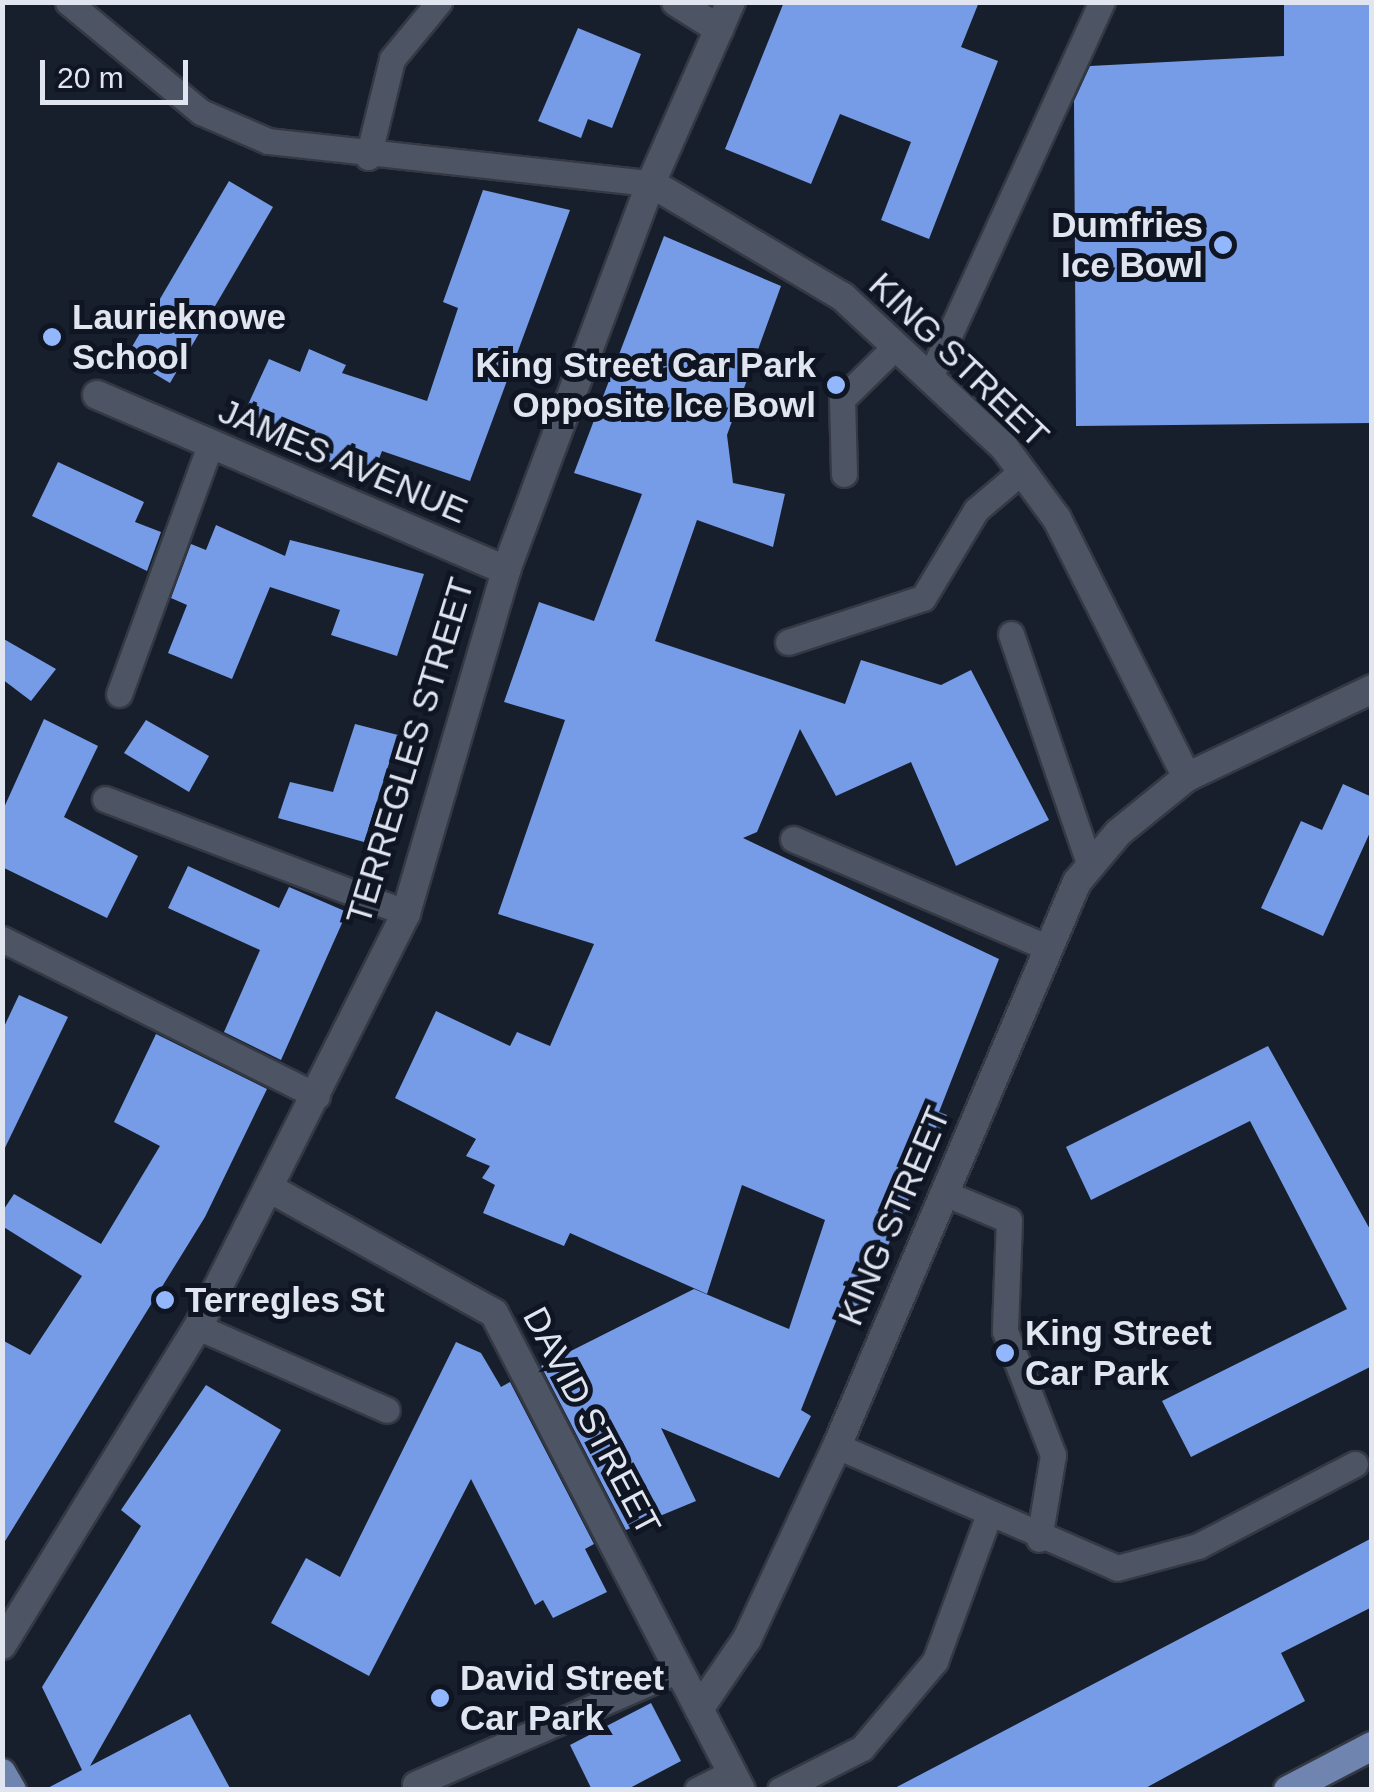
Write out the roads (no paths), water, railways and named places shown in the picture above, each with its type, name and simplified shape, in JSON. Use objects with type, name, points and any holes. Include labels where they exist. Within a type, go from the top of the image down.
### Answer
[{"type":"main road","points":[[1288,1790],[1372,1746]]},
{"type":"main road","points":[[2,1773],[12,1790]]},
{"type":"street","points":[[676,2],[719,29]]},
{"type":"street","name":"TERREGLES STREET","points":[[2,1644],[198,1328],[272,1188],[406,913],[506,570],[651,183],[731,2]]},
{"type":"street","name":"KING STREET","points":[[651,183],[776,250],[896,346],[1022,471],[1108,611],[1187,777]]},
{"type":"street","name":"JAMES AVENUE","points":[[98,394],[506,570]]},
{"type":"street","name":"KING STREET","points":[[700,1709],[747,1639],[837,1446],[1050,948],[1090,866],[1187,777],[1372,688]]},
{"type":"street","name":"DAVID STREET","points":[[272,1188],[494,1313],[737,1780]]},
{"type":"lane","points":[[68,2],[201,112],[268,141],[368,157],[651,183]]},
{"type":"lane","points":[[368,157],[392,58],[439,2]]},
{"type":"lane","points":[[930,377],[1102,2]]},
{"type":"lane","points":[[844,474],[842,400],[896,346]]},
{"type":"lane","points":[[119,694],[210,445]]},
{"type":"lane","points":[[788,642],[922,598],[976,510],[1022,471]]},
{"type":"lane","points":[[1011,634],[1090,866]]},
{"type":"lane","points":[[104,799],[406,913]]},
{"type":"lane","points":[[793,839],[1050,948]]},
{"type":"lane","points":[[2,939],[317,1096]]},
{"type":"lane","points":[[944,1193],[1009,1220],[1004,1331],[1053,1456],[1039,1539]]},
{"type":"lane","points":[[198,1328],[387,1410]]},
{"type":"lane","points":[[837,1446],[1039,1539],[1116,1568],[1158,1563],[1354,1464]]},
{"type":"lane","points":[[780,1790],[862,1748],[936,1661],[989,1514]]},
{"type":"lane","points":[[414,1784],[679,1670]]},
{"type":"lane","points":[[697,1790],[737,1780]]},
{"type":"place","name":"Dumfries Ice Bowl","points":[[1223,245]]},
{"type":"place","name":"Laurieknowe School","points":[[52,337]]},
{"type":"place","name":"King Street Car Park Opposite Ice Bowl","points":[[836,385]]},
{"type":"place","name":"Terregles St","points":[[165,1300]]},
{"type":"place","name":"King Street Car Park","points":[[1005,1353]]},
{"type":"place","name":"David Street Car Park","points":[[440,1698]]}]
